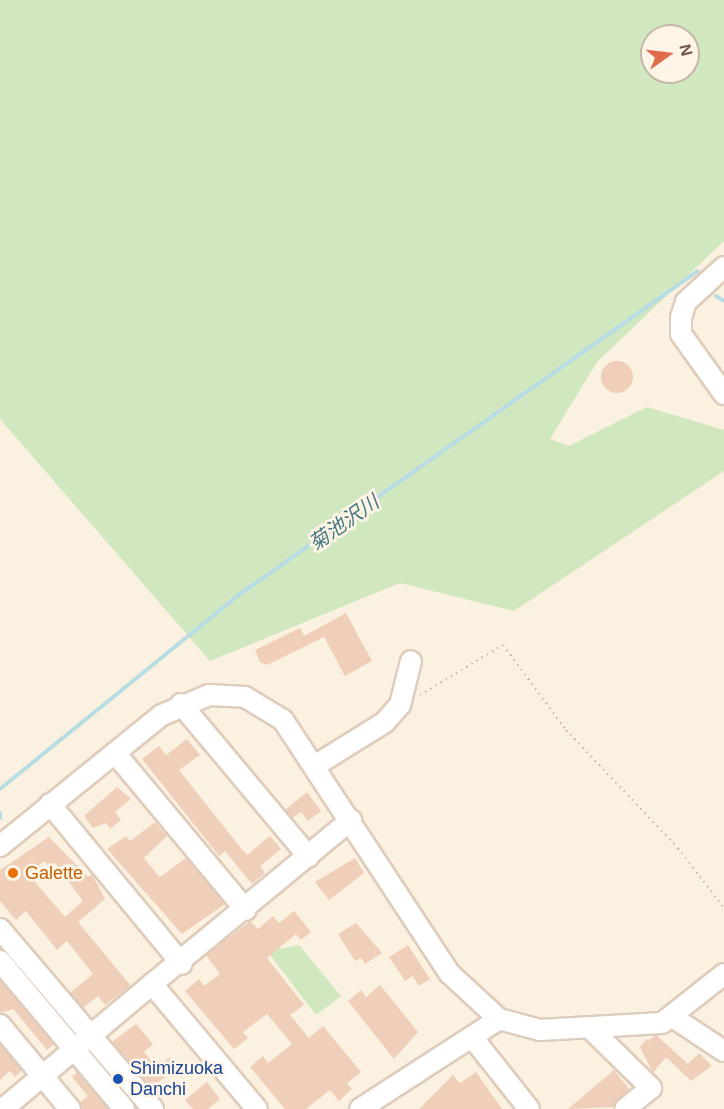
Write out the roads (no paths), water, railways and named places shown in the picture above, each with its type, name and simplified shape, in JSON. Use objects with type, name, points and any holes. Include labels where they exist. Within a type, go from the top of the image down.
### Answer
[{"type":"street","points":[[724,267],[686,302],[681,317],[681,334],[724,393]]},
{"type":"street","points":[[316,765],[385,722],[400,705],[411,661]]},
{"type":"street","points":[[0,846],[115,753],[181,704],[222,695],[255,701],[283,720],[316,765],[449,973],[499,1019],[540,1030],[592,1030],[674,1018],[724,974]]},
{"type":"street","points":[[181,704],[309,856]]},
{"type":"street","points":[[115,753],[246,910]]},
{"type":"street","points":[[50,804],[182,964]]},
{"type":"street","points":[[6,1104],[43,1076],[152,984],[182,964],[351,820]]},
{"type":"street","points":[[0,929],[153,1109]]},
{"type":"street","points":[[0,960],[124,1109]]},
{"type":"street","points":[[152,984],[257,1109]]},
{"type":"street","points":[[674,1018],[724,1051]]},
{"type":"street","points":[[360,1109],[499,1019]]},
{"type":"street","points":[[0,1024],[70,1109]]},
{"type":"street","points":[[592,1030],[651,1088],[625,1109]]},
{"type":"street","points":[[472,1037],[529,1109]]},
{"type":"waterway","name":"菊池沢川","points":[[0,789],[236,597],[698,271]]},
{"type":"waterway","name":"菊池沢川","points":[[716,296],[724,301]]},
{"type":"waterway","name":"菊池沢川","points":[[0,813],[0,818]]},
{"type":"place","name":"Galette","points":[[13,873]]},
{"type":"place","name":"Shimizuoka Danchi","points":[[118,1079]]}]
